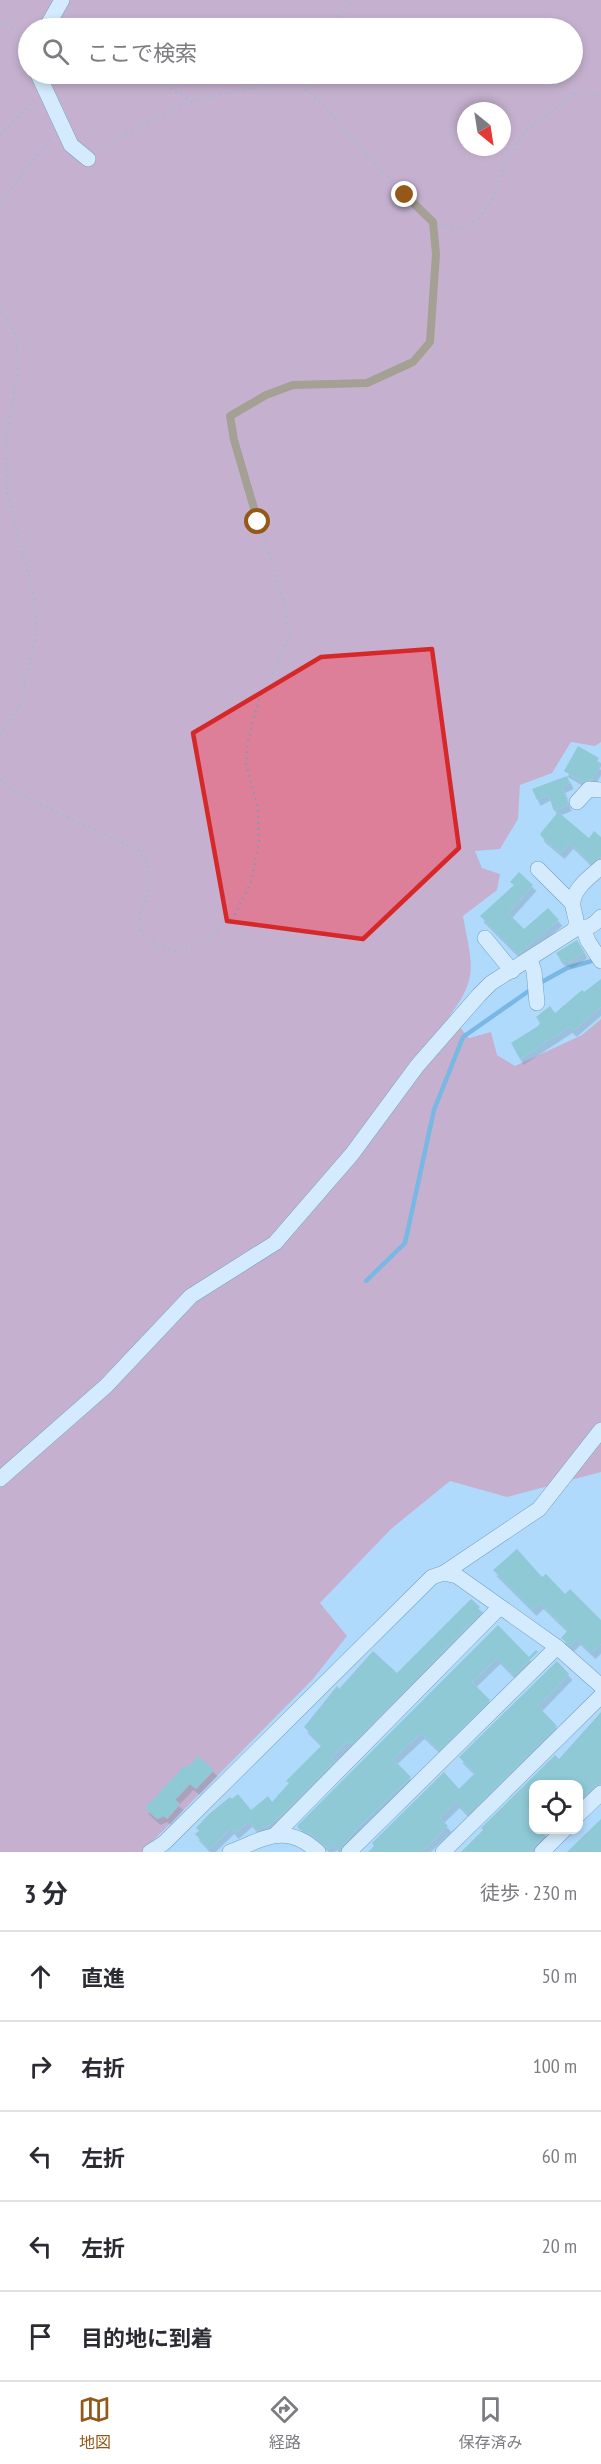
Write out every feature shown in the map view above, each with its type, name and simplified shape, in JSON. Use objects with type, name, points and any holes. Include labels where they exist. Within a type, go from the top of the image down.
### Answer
[{"type":"street","points":[[50,18],[62,0]]},
{"type":"street","points":[[43,84],[71,145],[88,159]]},
{"type":"street","points":[[577,802],[590,789],[601,790]]},
{"type":"street","points":[[572,903],[575,894],[584,882],[601,867]]},
{"type":"street","points":[[538,870],[572,903],[580,927],[598,957]]},
{"type":"street","points":[[0,1479],[121,1372],[191,1296],[275,1243],[352,1154],[417,1066],[479,995],[580,927],[593,925],[601,917]]},
{"type":"street","points":[[485,938],[512,971]]},
{"type":"street","points":[[530,960],[536,991]]},
{"type":"street","points":[[150,1852],[168,1847],[432,1577],[444,1573],[540,1509],[601,1430]]},
{"type":"street","points":[[444,1573],[457,1576],[557,1647],[601,1686]]},
{"type":"street","points":[[238,1850],[276,1834],[500,1607]]},
{"type":"street","points":[[350,1852],[557,1647]]},
{"type":"street","points":[[442,1852],[601,1696]]},
{"type":"street","points":[[583,1811],[601,1793]]},
{"type":"street","points":[[276,1834],[309,1844],[318,1852]]},
{"type":"street","points":[[542,1852],[560,1834]]},
{"type":"path","points":[[335,18],[355,0]]},
{"type":"path","points":[[52,13],[60,18]]},
{"type":"path","points":[[0,23],[18,31]]},
{"type":"path","points":[[162,84],[193,101]]},
{"type":"path","points":[[88,159],[132,131],[193,101],[273,84]]},
{"type":"path","points":[[297,84],[326,106],[347,135],[433,222],[461,229],[480,218],[493,197],[507,156],[525,130],[578,92],[601,96]]},
{"type":"path","points":[[0,135],[37,97]]},
{"type":"path","points":[[0,209],[8,193],[31,161],[63,127]]},
{"type":"path","points":[[0,779],[12,791],[138,850],[149,870],[139,922],[144,937],[156,946],[180,952],[209,938],[235,914],[251,882],[259,841],[258,808],[246,764],[252,717],[289,635],[283,598],[234,440],[230,416],[266,395],[293,385],[367,383],[413,362],[430,342],[436,254],[433,222]]},
{"type":"path","points":[[0,307],[16,336],[19,364],[6,438],[7,493],[34,599],[36,636],[19,708],[0,735]]},
{"type":"highlighted area","points":[[432,649],[459,848],[363,939],[227,921],[193,733],[321,657]]},
{"type":"shaded area","points":[[0,0],[601,0],[601,742],[595,746],[571,742],[552,773],[520,785],[518,819],[500,849],[475,851],[482,868],[500,874],[497,890],[463,916],[471,968],[466,990],[450,1015],[469,1038],[491,1032],[497,1055],[515,1066],[582,1035],[601,1019],[601,1472],[507,1497],[450,1481],[391,1529],[320,1603],[347,1636],[313,1679],[142,1852],[0,1852]]},
{"type":"building","points":[[578,746],[599,758],[596,763],[600,765],[592,779],[583,782],[564,771]]},
{"type":"building","points":[[567,776],[570,783],[562,787],[568,805],[554,811],[548,794],[537,800],[532,789]]},
{"type":"building","points":[[558,812],[589,838],[594,831],[601,837],[601,857],[591,863],[570,843],[561,853],[542,837],[540,834]]},
{"type":"building","points":[[519,872],[533,885],[508,913],[524,929],[548,908],[559,920],[518,954],[480,916],[514,885],[510,882]]},
{"type":"building","points":[[577,940],[584,952],[569,962],[560,959],[556,953]]},
{"type":"building","points":[[601,979],[601,1007],[573,1031],[569,1027],[520,1059],[511,1043],[538,1026],[540,1023],[536,1017],[550,1006],[555,1013],[582,990],[584,992]]},
{"type":"building","points":[[517,1549],[542,1577],[546,1574],[565,1594],[570,1589],[601,1620],[601,1644],[592,1653],[577,1639],[570,1646],[561,1638],[568,1630],[540,1603],[533,1610],[493,1570]]},
{"type":"building","points":[[471,1599],[480,1607],[478,1609],[481,1612],[351,1744],[348,1741],[331,1757],[335,1761],[281,1815],[265,1828],[263,1826],[257,1831],[249,1821],[235,1833],[231,1828],[209,1849],[195,1834],[199,1831],[196,1828],[209,1814],[230,1797],[232,1799],[238,1794],[251,1810],[268,1796],[272,1802],[289,1783],[286,1781],[322,1745],[304,1727],[337,1686],[339,1689],[373,1651],[397,1673]]},
{"type":"building","points":[[498,1625],[529,1657],[536,1650],[538,1652],[514,1675],[497,1658],[472,1682],[490,1700],[439,1750],[421,1733],[393,1759],[411,1777],[357,1828],[339,1850],[333,1844],[329,1849],[312,1835],[299,1829],[297,1826]]},
{"type":"building","points":[[557,1661],[569,1674],[538,1706],[557,1726],[468,1814],[456,1802],[440,1818],[448,1826],[421,1852],[368,1852],[374,1846],[372,1843],[444,1772],[459,1789],[475,1773],[459,1757]]},
{"type":"building","points":[[601,1712],[601,1784],[594,1786],[583,1797],[583,1780],[530,1780],[555,1755],[559,1759]]},
{"type":"building","points":[[198,1756],[214,1770],[196,1789],[190,1784],[175,1800],[180,1804],[167,1819],[164,1816],[157,1819],[145,1808],[185,1765],[188,1767]]},
{"type":"building","points":[[529,1781],[529,1813],[526,1816],[529,1819],[529,1834],[546,1834],[528,1852],[461,1852],[483,1830],[481,1828]]},
{"type":"building","points":[[601,1819],[601,1852],[567,1852]]},
{"type":"waterway","points":[[540,983],[567,968],[595,960]]},
{"type":"waterway","points":[[366,1281],[405,1243],[434,1110],[463,1037],[533,988]]},
{"type":"route","points":[[258,522],[234,440],[230,416],[266,395],[293,385],[336,382],[367,383],[394,373],[413,362],[430,342],[436,254],[433,222],[405,195]]}]
